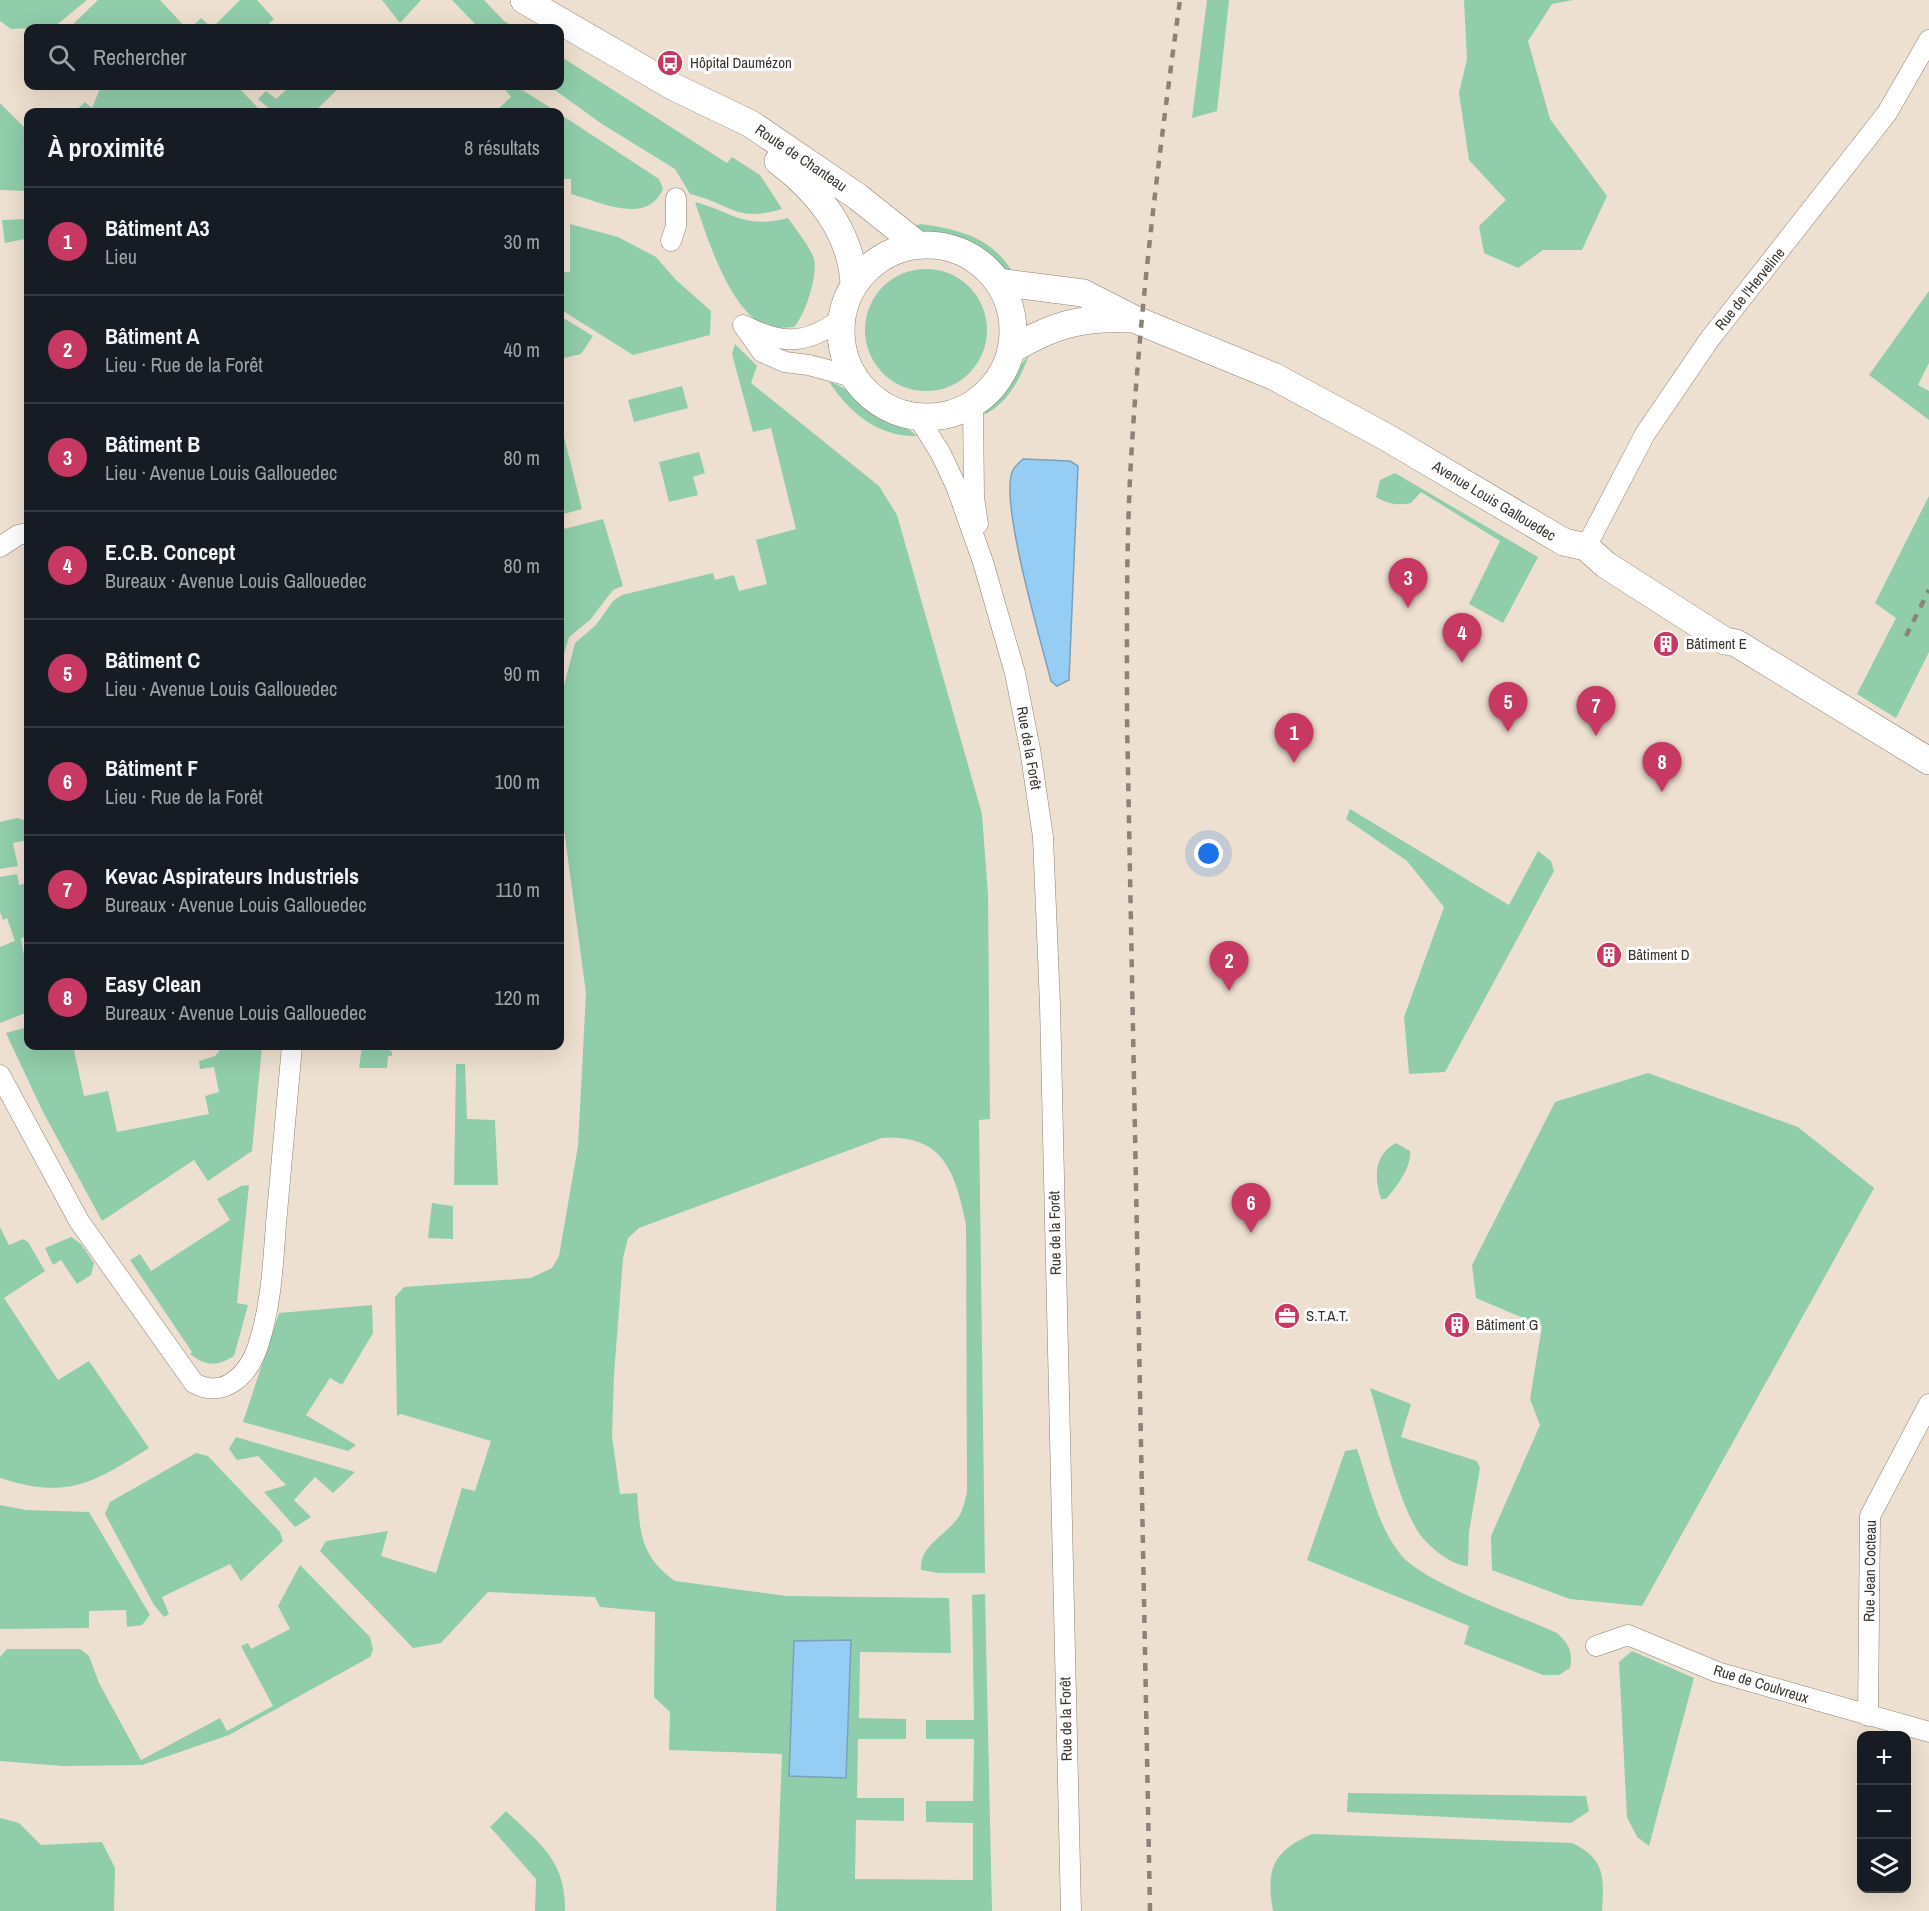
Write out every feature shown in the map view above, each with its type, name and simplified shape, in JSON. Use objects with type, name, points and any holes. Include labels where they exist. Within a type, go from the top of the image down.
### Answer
[{"type":"main road","name":"Route de Chanteau","points":[[524,0],[674,87],[751,124],[858,197],[918,245]]},
{"type":"main road","name":"Route de Chanteau","points":[[674,87],[746,137],[805,184],[834,220],[849,248],[854,285]]},
{"type":"main road","points":[[931,244],[957,249],[980,262],[998,282],[1012,315],[1011,350],[1003,371],[990,389],[973,404],[947,415],[918,417],[893,410],[878,401],[854,377],[843,353],[842,318],[846,299],[860,275],[880,257],[904,247],[918,245],[931,244]]},
{"type":"main road","name":"Avenue Louis Gallouedec","points":[[998,282],[1083,293],[1136,320],[1273,376],[1386,437],[1564,542],[1586,547],[1606,565],[1725,641],[1736,643],[1929,761]]},
{"type":"main road","name":"Avenue Louis Gallouedec","points":[[1011,350],[1038,334],[1069,322],[1098,318],[1136,320]]},
{"type":"street","name":"Rue de l'Herveline","points":[[1586,547],[1645,434],[1710,340],[1887,113],[1929,40]]},
{"type":"street","points":[[671,240],[676,226],[676,198]]},
{"type":"street","points":[[842,318],[827,330],[789,341],[766,336],[743,325],[762,352],[785,362],[809,365],[854,377]]},
{"type":"street","name":"Rue de la Forêt","points":[[973,404],[975,498],[983,562]]},
{"type":"street","name":"Rue de la Forêt","points":[[918,417],[941,454],[956,486],[983,562],[1015,673],[1030,749],[1043,837],[1051,1017],[1071,1911]]},
{"type":"street","points":[[0,547],[18,535],[24,534]]},
{"type":"street","points":[[0,1075],[79,1221],[194,1383],[213,1390],[229,1385],[249,1365],[258,1347],[267,1310],[292,1050]]},
{"type":"street","name":"Rue Jean Cocteau","points":[[1868,1716],[1870,1516],[1929,1404]]},
{"type":"street","name":"Rue de Coulvreux","points":[[1596,1646],[1628,1635],[1717,1672],[1929,1732]]},
{"type":"green space","points":[[0,0],[87,0],[58,24],[24,24],[24,28],[11,29],[0,21]]},
{"type":"green space","points":[[98,0],[160,0],[182,24],[73,24]]},
{"type":"green space","points":[[240,0],[257,0],[274,19],[268,24],[216,24]]},
{"type":"green space","points":[[382,0],[421,0],[400,23]]},
{"type":"green space","points":[[452,0],[484,0],[509,24],[475,24]]},
{"type":"green space","points":[[1207,0],[1229,0],[1217,111],[1192,118]]},
{"type":"green space","points":[[1464,0],[1573,0],[1552,4],[1528,41],[1550,119],[1607,196],[1582,250],[1543,250],[1518,268],[1484,253],[1479,226],[1506,200],[1469,160],[1459,93],[1467,59]]},
{"type":"green space","points":[[201,18],[208,24],[195,24]]},
{"type":"green space","points":[[564,59],[727,163],[732,157],[760,175],[782,209],[766,213],[743,213],[690,194],[675,169],[602,124],[555,90],[564,90]]},
{"type":"green space","points":[[99,90],[241,90],[258,108],[92,108]]},
{"type":"green space","points":[[286,90],[337,90],[318,108],[268,108],[258,99],[266,91],[276,99]]},
{"type":"green space","points":[[505,90],[522,90],[551,108],[499,108],[511,97]]},
{"type":"green space","points":[[85,102],[92,108],[78,108]]},
{"type":"green space","points":[[0,103],[24,127],[24,191],[0,190]]},
{"type":"green space","points":[[564,117],[659,179],[663,189],[656,200],[646,207],[622,208],[571,194],[571,179],[564,179]]},
{"type":"green space","points":[[695,202],[749,221],[773,221],[788,218],[809,249],[815,266],[810,295],[794,327],[766,326],[750,315],[739,302],[720,269]]},
{"type":"green space","points":[[24,219],[24,239],[5,243],[2,220]]},
{"type":"green space","points":[[570,224],[618,237],[656,257],[676,280],[711,311],[710,335],[633,355],[564,312],[564,272],[570,272]]},
{"type":"green space","points":[[921,224],[964,233],[988,245],[1008,265],[1016,278],[1006,274],[973,249],[907,228]]},
{"type":"green space","points":[[926,269],[949,274],[969,287],[982,307],[987,330],[982,353],[969,373],[949,386],[926,391],[903,386],[883,373],[870,353],[865,330],[870,307],[883,287],[903,274]]},
{"type":"green space","points":[[1929,291],[1929,363],[1918,385],[1929,391],[1929,420],[1869,375]]},
{"type":"green space","points":[[564,318],[593,336],[581,354],[564,358]]},
{"type":"green space","points":[[735,344],[757,366],[751,383],[879,486],[897,515],[982,814],[988,895],[990,1119],[979,1120],[985,1573],[939,1573],[921,1570],[921,1562],[928,1548],[960,1515],[967,1492],[966,1224],[957,1188],[943,1160],[932,1149],[919,1142],[903,1138],[882,1138],[639,1228],[628,1238],[623,1258],[612,1436],[620,1494],[637,1493],[641,1531],[648,1552],[663,1572],[675,1581],[787,1596],[949,1598],[951,1653],[860,1652],[859,1718],[906,1719],[906,1739],[858,1739],[857,1798],[904,1798],[904,1821],[856,1820],[855,1879],[973,1880],[973,1823],[926,1822],[926,1801],[973,1801],[974,1739],[926,1739],[926,1720],[974,1720],[972,1595],[985,1594],[992,1911],[776,1911],[782,1754],[669,1750],[670,1712],[654,1697],[655,1612],[600,1607],[595,1597],[488,1592],[441,1643],[413,1648],[320,1551],[326,1541],[388,1531],[381,1556],[436,1573],[462,1488],[475,1491],[491,1441],[401,1414],[397,1416],[395,1297],[404,1287],[531,1278],[552,1268],[559,1256],[578,1146],[586,993],[564,830],[564,686],[575,643],[596,625],[613,601],[622,595],[713,573],[715,580],[734,575],[739,591],[767,584],[756,540],[796,529],[771,428],[753,432],[732,354]]},
{"type":"green space","points":[[1029,355],[1022,373],[1006,397],[984,415],[989,403]]},
{"type":"green space","points":[[829,382],[843,387],[876,413],[917,436],[890,432],[866,421],[846,404]]},
{"type":"green space","points":[[682,386],[688,408],[634,422],[628,400]]},
{"type":"green space","points":[[564,437],[582,509],[564,514]]},
{"type":"green space","points":[[699,452],[705,473],[693,477],[698,495],[669,502],[659,462]]},
{"type":"green space","points":[[1395,473],[1538,557],[1503,623],[1469,604],[1500,541],[1421,492],[1411,503],[1406,504],[1393,504],[1376,497],[1380,480]]},
{"type":"green space","points":[[1929,496],[1929,652],[1896,718],[1857,694],[1896,618],[1875,603]]},
{"type":"green space","points":[[603,519],[623,586],[613,590],[590,620],[569,637],[564,654],[564,529]]},
{"type":"green space","points":[[1350,809],[1509,905],[1538,851],[1551,861],[1554,871],[1445,1072],[1409,1074],[1404,1017],[1444,907],[1407,861],[1346,819]]},
{"type":"green space","points":[[17,818],[24,820],[24,841],[13,843],[18,866],[0,869],[0,822]]},
{"type":"green space","points":[[17,874],[19,885],[24,884],[24,937],[21,938],[24,956],[24,1014],[0,1023],[0,947],[15,941],[7,918],[3,920],[0,912],[0,877]]},
{"type":"green space","points":[[24,1028],[24,1050],[74,1050],[84,1096],[108,1091],[117,1132],[209,1114],[205,1096],[219,1092],[214,1067],[200,1069],[199,1061],[215,1056],[220,1050],[262,1050],[252,1151],[208,1181],[194,1160],[102,1221],[42,1110],[6,1033]]},
{"type":"green space","points":[[361,1050],[389,1050],[392,1052],[392,1056],[388,1056],[387,1068],[359,1068]]},
{"type":"green space","points":[[456,1064],[465,1064],[467,1119],[495,1120],[498,1185],[454,1185]]},
{"type":"green space","points":[[1648,1073],[1798,1127],[1874,1188],[1642,1606],[1570,1599],[1492,1570],[1491,1536],[1540,1425],[1530,1399],[1542,1326],[1476,1298],[1472,1265],[1555,1102]]},
{"type":"green space","points":[[1396,1143],[1410,1151],[1410,1157],[1394,1189],[1386,1199],[1381,1199],[1377,1183],[1378,1167],[1383,1153]]},
{"type":"green space","points":[[249,1185],[237,1303],[248,1305],[234,1356],[222,1362],[206,1363],[190,1354],[192,1352],[130,1260],[140,1254],[151,1271],[230,1220],[217,1199],[241,1186]]},
{"type":"green space","points":[[432,1203],[453,1206],[453,1239],[428,1238]]},
{"type":"green space","points":[[0,1227],[9,1245],[23,1239],[28,1242],[45,1271],[4,1298],[58,1380],[89,1361],[149,1448],[95,1479],[62,1487],[44,1488],[0,1478]]},
{"type":"green space","points":[[71,1237],[81,1244],[94,1263],[91,1275],[77,1284],[61,1260],[53,1265],[45,1248]]},
{"type":"green space","points":[[372,1305],[373,1333],[342,1385],[330,1378],[306,1415],[356,1445],[348,1451],[243,1422],[279,1313]]},
{"type":"green space","points":[[1370,1388],[1411,1404],[1401,1437],[1477,1461],[1480,1468],[1469,1532],[1468,1566],[1454,1562],[1439,1553],[1417,1530],[1396,1479]]},
{"type":"green space","points":[[236,1437],[355,1472],[333,1493],[315,1477],[294,1500],[311,1517],[295,1527],[264,1492],[286,1485],[258,1456],[237,1460],[229,1449]]},
{"type":"green space","points":[[1357,1449],[1374,1504],[1386,1531],[1401,1555],[1413,1566],[1451,1588],[1557,1633],[1569,1648],[1570,1668],[1559,1675],[1543,1675],[1464,1644],[1469,1626],[1307,1560],[1345,1451]]},
{"type":"green space","points":[[196,1453],[208,1456],[280,1532],[283,1541],[241,1581],[230,1564],[162,1597],[169,1614],[164,1617],[154,1605],[105,1514],[110,1502]]},
{"type":"green space","points":[[0,1505],[26,1510],[89,1512],[150,1615],[142,1625],[127,1627],[126,1610],[89,1611],[89,1628],[0,1629]]},
{"type":"green space","points":[[300,1565],[370,1637],[373,1650],[370,1657],[229,1735],[142,1765],[63,1766],[0,1761],[0,1657],[7,1649],[80,1649],[89,1656],[99,1683],[141,1760],[220,1718],[227,1731],[273,1706],[241,1646],[248,1643],[251,1649],[290,1629],[278,1606]]},
{"type":"green space","points":[[1632,1651],[1694,1678],[1649,1846],[1637,1837],[1627,1817],[1619,1662]]},
{"type":"green space","points":[[1348,1793],[1586,1796],[1589,1811],[1571,1823],[1347,1812]]},
{"type":"green space","points":[[506,1811],[539,1843],[555,1865],[561,1878],[565,1911],[535,1911],[536,1879],[490,1827]]},
{"type":"green space","points":[[0,1818],[19,1823],[41,1845],[102,1842],[115,1868],[114,1911],[0,1911]]},
{"type":"green space","points":[[1312,1834],[1572,1843],[1583,1849],[1597,1863],[1602,1879],[1602,1911],[1273,1911],[1271,1884],[1275,1864],[1288,1848]]},
{"type":"water","points":[[1023,459],[1070,461],[1078,466],[1069,680],[1057,686],[1051,681],[1031,606],[1011,510],[1010,486],[1013,470]]},
{"type":"water","points":[[851,1640],[846,1778],[789,1776],[794,1641]]},
{"type":"railway","points":[[1150,1911],[1127,718],[1129,492],[1145,287],[1180,0]]},
{"type":"railway","points":[[1906,636],[1929,590]]},
{"type":"place","name":"Hôpital Daumézon","points":[[670,63]]},
{"type":"place","name":"Bâtiment B","points":[[1408,608]]},
{"type":"place","name":"Bâtiment E","points":[[1666,644]]},
{"type":"place","name":"E.C.B. Concept","points":[[1462,663]]},
{"type":"place","name":"Bâtiment C","points":[[1508,732]]},
{"type":"place","name":"Kevac Aspirateurs Industriels","points":[[1596,736]]},
{"type":"place","name":"Bâtiment A3","points":[[1294,763]]},
{"type":"place","name":"Easy Clean","points":[[1662,792]]},
{"type":"place","name":"Bâtiment D","points":[[1609,955]]},
{"type":"place","name":"Bâtiment A","points":[[1229,991]]},
{"type":"place","name":"Bâtiment F","points":[[1251,1233]]},
{"type":"place","name":"S.T.A.T.","points":[[1287,1316]]},
{"type":"place","name":"Bâtiment G","points":[[1457,1325]]}]
